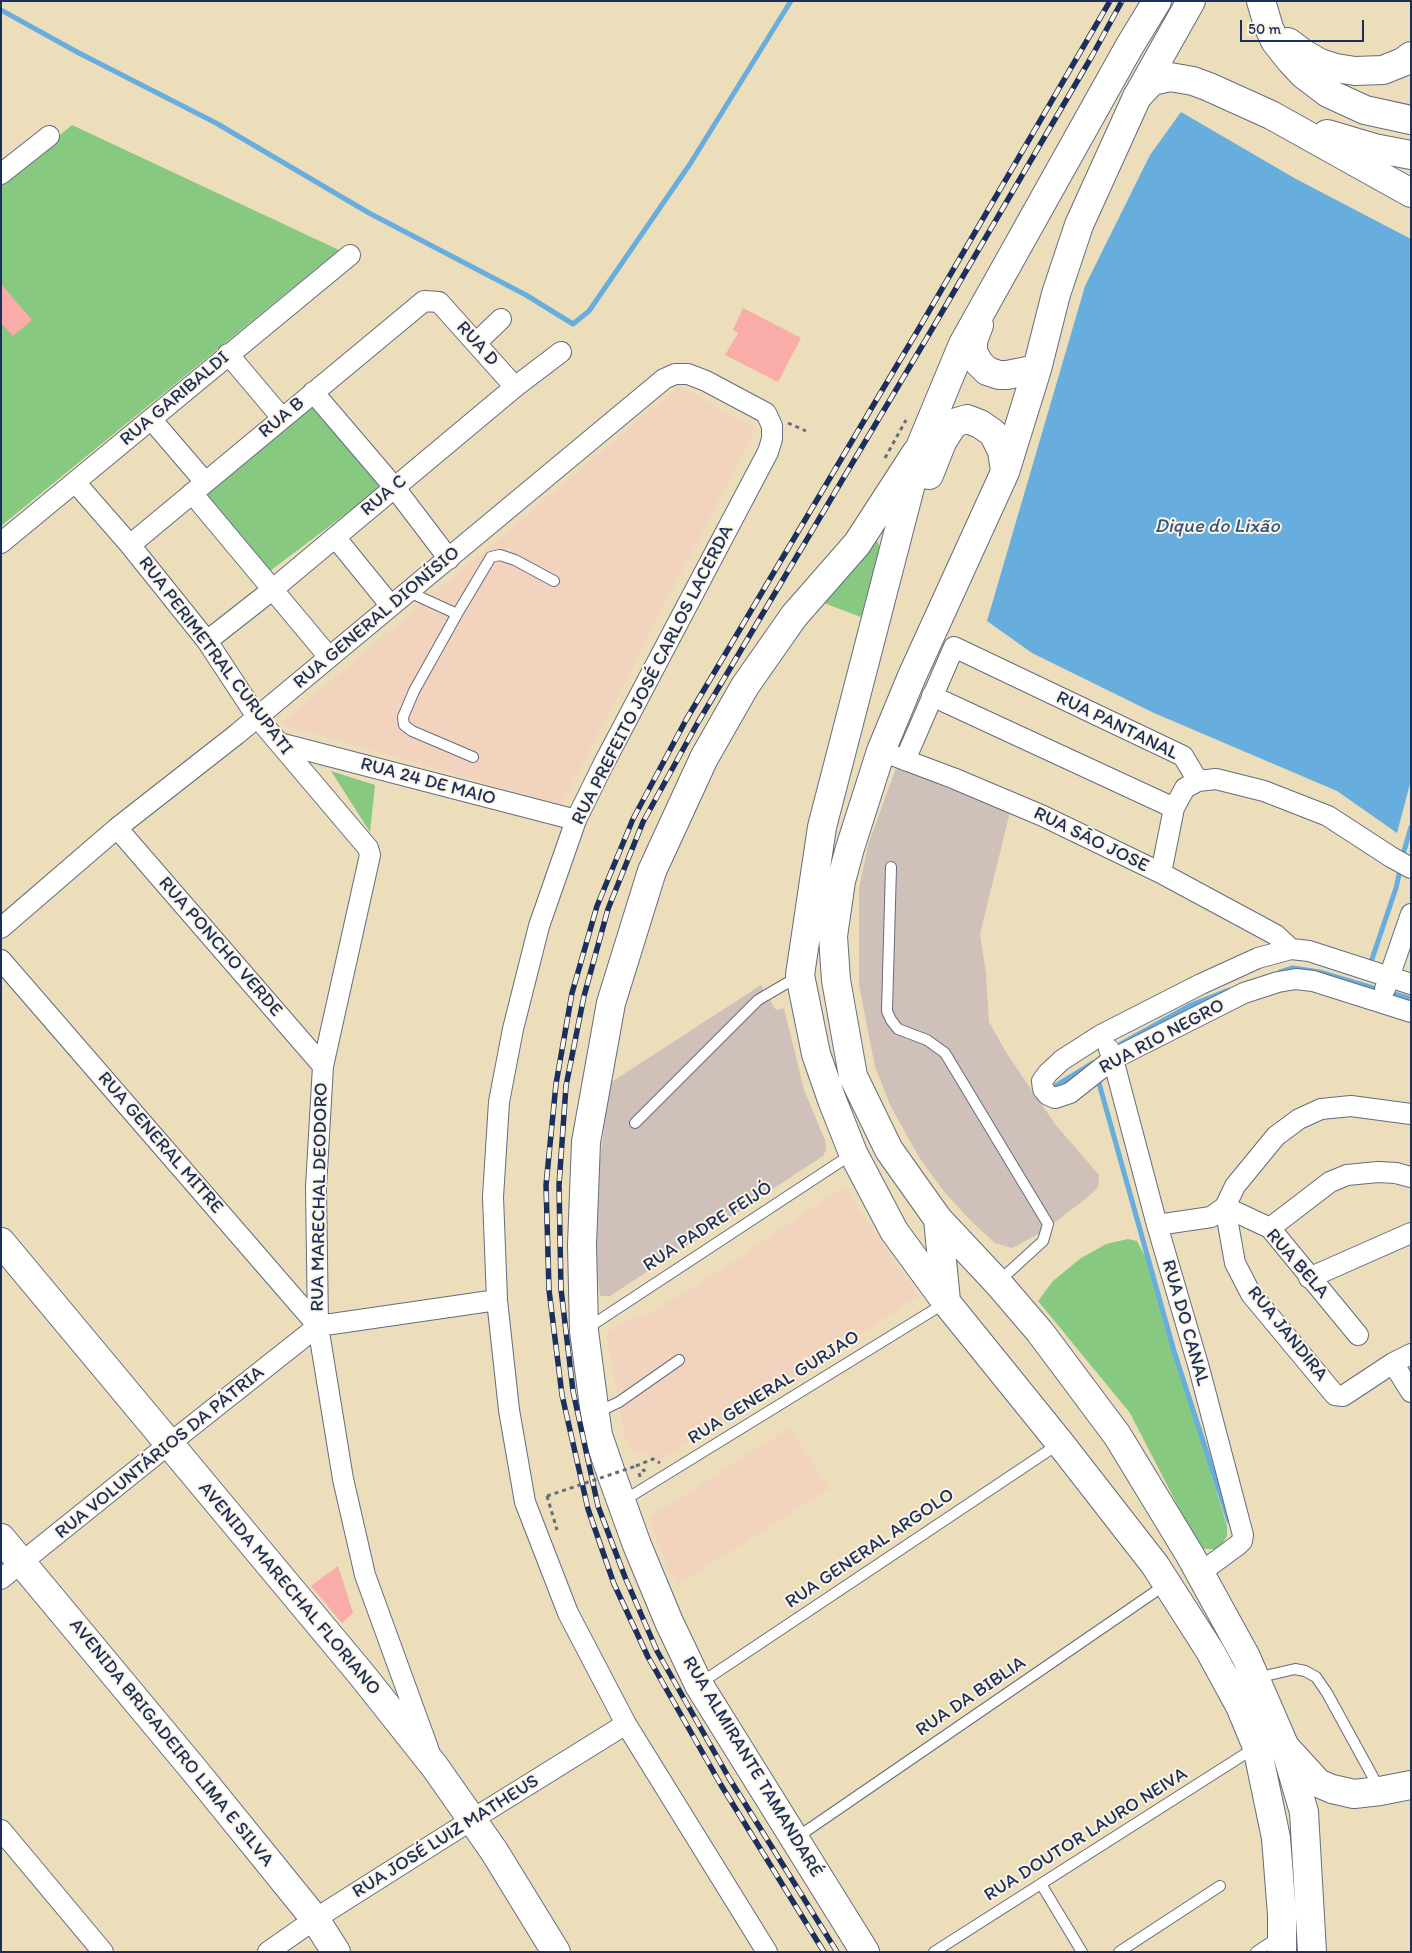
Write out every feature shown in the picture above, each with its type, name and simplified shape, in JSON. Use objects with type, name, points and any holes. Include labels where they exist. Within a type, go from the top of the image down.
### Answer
[{"type":"main road","points":[[1157,1],[1128,47],[963,344],[921,445],[822,827],[800,975],[816,1054],[852,1153],[894,1231],[946,1302],[1060,1443],[1168,1584],[1210,1651],[1240,1706],[1257,1747],[1276,1838],[1282,1943]]},
{"type":"main road","points":[[1191,1],[1137,97],[1079,224],[1056,294],[1037,369],[1005,472],[912,676],[893,756],[850,848],[842,881],[833,936],[836,980],[852,1076],[889,1150],[938,1219],[998,1283],[1040,1332],[1118,1435],[1200,1573],[1246,1657],[1285,1747],[1304,1812],[1312,1952]]},
{"type":"main road","points":[[1262,1],[1274,24],[1283,36],[1304,54],[1336,68],[1371,72],[1383,70],[1411,56]]},
{"type":"main road","points":[[1262,1],[1269,28],[1275,41],[1290,60],[1315,84],[1328,94],[1365,110],[1411,120]]},
{"type":"main road","points":[[1137,97],[1152,81],[1170,77],[1180,78],[1209,87],[1271,115],[1411,193]]},
{"type":"main road","points":[[1271,115],[1374,148],[1411,155]]},
{"type":"main road","points":[[996,282],[973,340],[973,352],[979,363],[987,371],[998,375],[1015,375],[1037,369]]},
{"type":"main road","points":[[879,607],[906,544],[933,461],[952,426],[957,422],[967,419],[980,424],[993,433],[1002,451],[1005,472]]},
{"type":"main road","name":"RUA ALMIRANTE TAMANDARÉ","points":[[866,1952],[699,1684],[668,1622],[620,1503],[598,1435],[584,1331],[582,1245],[586,1142],[611,1003],[652,871],[704,758],[745,686],[794,616],[857,544],[921,445]]},
{"type":"main road","points":[[938,1219],[946,1302]]},
{"type":"main road","name":"AVENIDA MARECHAL FLORIANO","points":[[1,1242],[362,1675],[435,1767],[473,1819],[556,1952]]},
{"type":"main road","name":"AVENIDA BRIGADEIRO LIMA E SILVA","points":[[1,1538],[12,1571],[195,1771],[315,1919],[336,1952]]},
{"type":"main road","points":[[1285,1747],[1318,1783],[1332,1789],[1354,1794],[1411,1785]]},
{"type":"street","points":[[1,174],[49,136]]},
{"type":"street","name":"RUA GARIBALDI","points":[[1,543],[350,255]]},
{"type":"street","name":"RUA B","points":[[130,545],[424,301],[439,302]]},
{"type":"street","name":"RUA D","points":[[439,302],[477,342],[515,387]]},
{"type":"street","points":[[477,342],[501,319]]},
{"type":"street","name":"RUA C","points":[[208,641],[272,590],[515,387],[561,352]]},
{"type":"street","points":[[228,354],[282,418]]},
{"type":"street","name":"RUA GENERAL DIONÍSIO","points":[[1,928],[117,828],[257,717],[664,379],[675,374],[688,374],[706,381],[766,413]]},
{"type":"street","points":[[313,392],[395,488],[449,559]]},
{"type":"street","name":"RUA PREFEITO JOSÉ CARLOS LACERDA","points":[[766,413],[772,426],[772,439],[768,452],[576,820],[539,926],[512,1029],[498,1102],[493,1197],[497,1300],[509,1410],[525,1502],[568,1613],[626,1724],[767,1952]]},
{"type":"street","points":[[151,418],[272,590],[329,657]]},
{"type":"street","name":"RUA PERIMETRAL CURUPATI","points":[[75,482],[130,545],[208,641],[257,717],[365,842],[370,855]]},
{"type":"street","points":[[335,537],[391,606]]},
{"type":"street","name":"RUA PANTANAL","points":[[893,756],[932,696],[954,647],[1183,756],[1198,781]]},
{"type":"street","points":[[932,696],[1174,808]]},
{"type":"street","name":"RUA 24 DE MAIO","points":[[279,743],[576,820]]},
{"type":"street","name":"RUA SĀO JOSE","points":[[893,756],[1043,816],[1161,873],[1276,934],[1290,949]]},
{"type":"street","points":[[1161,873],[1174,808],[1185,788],[1198,781],[1216,779],[1264,791],[1328,816],[1411,868]]},
{"type":"street","name":"RUA PONCHO VERDE","points":[[117,828],[323,1066]]},
{"type":"street","name":"RUA MARECHAL DEODORO","points":[[370,855],[323,1066],[316,1187],[318,1326],[343,1479],[365,1575],[435,1767]]},
{"type":"street","points":[[1384,987],[1411,914]]},
{"type":"street","points":[[1104,1055],[1201,984],[1258,958],[1290,949],[1309,951],[1346,976],[1384,987],[1411,984]]},
{"type":"street","name":"RUA GENERAL MITRE","points":[[1,960],[318,1326]]},
{"type":"street","points":[[1346,976],[1384,987],[1411,1012]]},
{"type":"street","name":"RUA RIO NEGRO","points":[[1104,1055],[1070,1093],[1055,1098],[1048,1095],[1043,1089],[1042,1081],[1062,1060],[1104,1055],[1244,993],[1278,982],[1296,978],[1313,980],[1346,976]]},
{"type":"street","name":"RUA DO CANAL","points":[[1104,1055],[1157,1225],[1243,1536],[1238,1546],[1200,1573]]},
{"type":"street","points":[[1157,1225],[1211,1217],[1225,1207],[1235,1186],[1276,1136],[1299,1118],[1321,1108],[1351,1106],[1411,1114]]},
{"type":"street","points":[[1270,1228],[1330,1182],[1347,1175],[1378,1172],[1396,1173],[1411,1177]]},
{"type":"street","name":"RUA BELA","points":[[1225,1207],[1270,1228],[1309,1278],[1358,1335]]},
{"type":"street","name":"RUA JANDIRA","points":[[1225,1207],[1235,1263],[1251,1294],[1335,1395],[1343,1396],[1393,1363]]},
{"type":"street","points":[[1309,1278],[1411,1234]]},
{"type":"street","points":[[318,1326],[497,1300]]},
{"type":"street","name":"RUA VOLUNTÁRIOS DA PÁTRIA","points":[[12,1571],[318,1326]]},
{"type":"street","points":[[1411,1354],[1393,1363],[1411,1392]]},
{"type":"street","name":"RUA JOSÉ LUIZ MATHEUS","points":[[268,1952],[315,1919],[626,1724]]},
{"type":"street","points":[[1,1830],[104,1952]]},
{"type":"lane","points":[[473,756],[412,731],[404,725],[403,717],[414,691],[491,557],[500,555],[515,560],[554,581]]},
{"type":"lane","points":[[409,592],[457,614]]},
{"type":"lane","points":[[891,867],[887,1011],[898,1029],[927,1040],[946,1053],[1048,1224],[1042,1241],[998,1283]]},
{"type":"lane","points":[[635,1123],[758,1000],[800,975]]},
{"type":"lane","name":"RUA PADRE FEIJÓ","points":[[584,1331],[852,1153]]},
{"type":"lane","name":"RUA GENERAL GURJAO","points":[[620,1503],[946,1302]]},
{"type":"lane","points":[[595,1414],[619,1402],[679,1360]]},
{"type":"lane","name":"RUA GENERAL ARGOLO","points":[[699,1684],[1060,1443]]},
{"type":"lane","name":"RUA DA BIBLIA","points":[[795,1838],[1168,1584]]},
{"type":"lane","points":[[1255,1679],[1295,1669],[1305,1671],[1316,1677],[1327,1693],[1380,1791]]},
{"type":"lane","name":"RUA DOUTOR LAURO NEIVA","points":[[934,1952],[1257,1747]]},
{"type":"lane","points":[[1041,1884],[1082,1952]]},
{"type":"lane","points":[[1119,1952],[1220,1886]]},
{"type":"lane","points":[[1256,1952],[1282,1943]]},
{"type":"path","points":[[547,1496],[636,1466]]},
{"type":"shaded area","points":[[679,386],[756,428],[561,805],[280,724]]},
{"type":"shaded area","points":[[896,768],[987,801],[1010,812],[980,934],[986,974],[989,1022],[1009,1057],[1055,1124],[1099,1175],[1098,1187],[1088,1197],[1042,1232],[1012,1248],[995,1243],[946,1194],[920,1159],[891,1107],[875,1067],[859,985],[859,889],[868,845]]},
{"type":"shaded area","points":[[761,985],[776,1010],[784,1008],[804,1090],[825,1140],[826,1150],[823,1156],[610,1296],[600,1296],[595,1255],[596,1190],[610,1083]]},
{"type":"shaded area","points":[[844,1187],[918,1296],[795,1378],[793,1376],[658,1461],[641,1451],[634,1455],[625,1438],[606,1333],[637,1314],[641,1319],[721,1270]]},
{"type":"shaded area","points":[[789,1428],[829,1489],[677,1585],[667,1567],[648,1518]]},
{"type":"green space","points":[[72,125],[339,250],[1,526],[1,184]]},
{"type":"green space","points":[[311,403],[384,485],[266,574],[203,497]]},
{"type":"green space","points":[[876,539],[879,545],[879,552],[861,617],[821,602]]},
{"type":"green space","points":[[331,771],[375,785],[370,832]]},
{"type":"green space","points":[[1128,1239],[1137,1241],[1147,1260],[1227,1526],[1227,1536],[1222,1544],[1214,1549],[1200,1549],[1130,1413],[1038,1301],[1053,1281],[1081,1258],[1106,1244]]},
{"type":"water","name":"Dique do Lixão","points":[[1181,112],[1296,179],[1411,239],[1411,780],[1397,833],[1337,791],[1154,713],[1032,653],[987,621],[1085,286],[1150,155]]},
{"type":"building","points":[[1,284],[32,320],[13,336],[1,323]]},
{"type":"building","points":[[743,308],[801,338],[778,382],[725,355],[738,333],[733,330]]},
{"type":"building","points":[[338,1566],[353,1613],[342,1623],[311,1586]]},
{"type":"waterway","points":[[1,10],[77,52],[216,123],[369,213],[526,295],[573,324],[589,311],[690,164],[791,1]]},
{"type":"waterway","points":[[1402,858],[1411,827]]},
{"type":"waterway","points":[[1370,965],[1396,888],[1401,866]]},
{"type":"waterway","points":[[1280,972],[1293,968],[1319,972],[1380,990]]},
{"type":"waterway","points":[[1121,1044],[1191,1005],[1229,990]]},
{"type":"waterway","points":[[1388,992],[1411,999]]},
{"type":"waterway","points":[[1049,1090],[1093,1063]]},
{"type":"waterway","points":[[1097,1076],[1174,1351],[1229,1521]]},
{"type":"railway","points":[[824,1952],[721,1785],[648,1657],[614,1584],[588,1509],[562,1395],[549,1290],[546,1185],[556,1084],[572,993],[597,906],[633,819],[686,720],[918,330],[1110,1]]},
{"type":"railway","points":[[837,1952],[729,1778],[657,1651],[625,1577],[598,1506],[573,1391],[561,1289],[559,1185],[566,1086],[584,996],[608,909],[643,822],[697,724],[928,336],[1092,56],[1122,1]]}]
